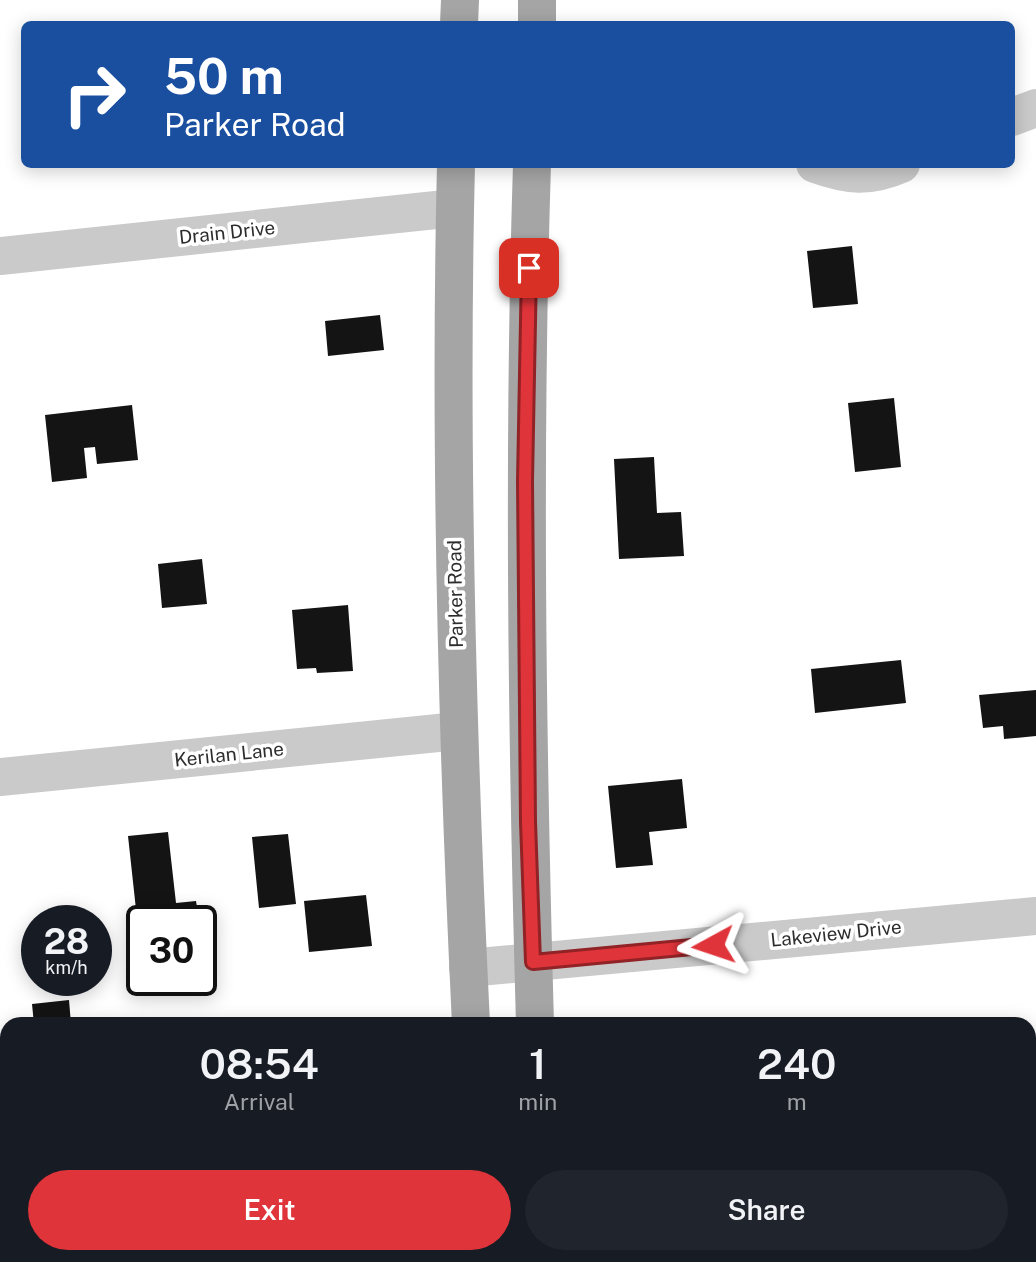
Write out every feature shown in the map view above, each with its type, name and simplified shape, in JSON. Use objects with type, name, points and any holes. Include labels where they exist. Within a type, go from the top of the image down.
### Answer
[{"type":"main road","points":[[459,21],[460,0]]},
{"type":"main road","points":[[537,0],[537,21]]},
{"type":"main road","name":"Parker Road","points":[[456,168],[453,394],[458,731],[471,1017]]},
{"type":"main road","points":[[532,168],[525,481],[528,822],[535,1017]]},
{"type":"street","points":[[1015,116],[1036,108]]},
{"type":"street","points":[[826,168],[846,175],[883,172],[892,168]]},
{"type":"street","name":"Drain Drive","points":[[0,256],[455,208]]},
{"type":"street","name":"Kerilan Lane","points":[[0,777],[458,731]]},
{"type":"street","name":"Lakeview Drive","points":[[468,968],[1036,916]]},
{"type":"building","points":[[852,246],[858,304],[813,308],[807,251]]},
{"type":"building","points":[[380,315],[384,350],[328,356],[325,321]]},
{"type":"building","points":[[894,398],[901,467],[855,472],[848,403]]},
{"type":"building","points":[[132,405],[138,460],[97,464],[95,447],[84,448],[87,478],[52,482],[45,415]]},
{"type":"building","points":[[654,457],[657,513],[681,512],[684,556],[619,559],[614,459]]},
{"type":"building","points":[[202,559],[207,604],[162,608],[158,564]]},
{"type":"building","points":[[348,605],[353,671],[317,673],[316,668],[297,669],[292,610]]},
{"type":"building","points":[[901,660],[906,703],[815,713],[811,669]]},
{"type":"building","points":[[1036,690],[1036,736],[1004,739],[1003,726],[983,728],[979,695]]},
{"type":"building","points":[[682,779],[687,828],[649,832],[653,865],[616,868],[608,786]]},
{"type":"building","points":[[168,832],[176,903],[196,901],[197,905],[136,905],[128,836]]},
{"type":"building","points":[[288,834],[296,904],[259,908],[252,837]]},
{"type":"building","points":[[366,895],[372,946],[309,952],[304,901]]},
{"type":"building","points":[[69,1000],[70,1017],[33,1017],[32,1004]]},
{"type":"route","points":[[529,268],[525,481],[528,582],[528,822],[533,962],[713,945]]}]
